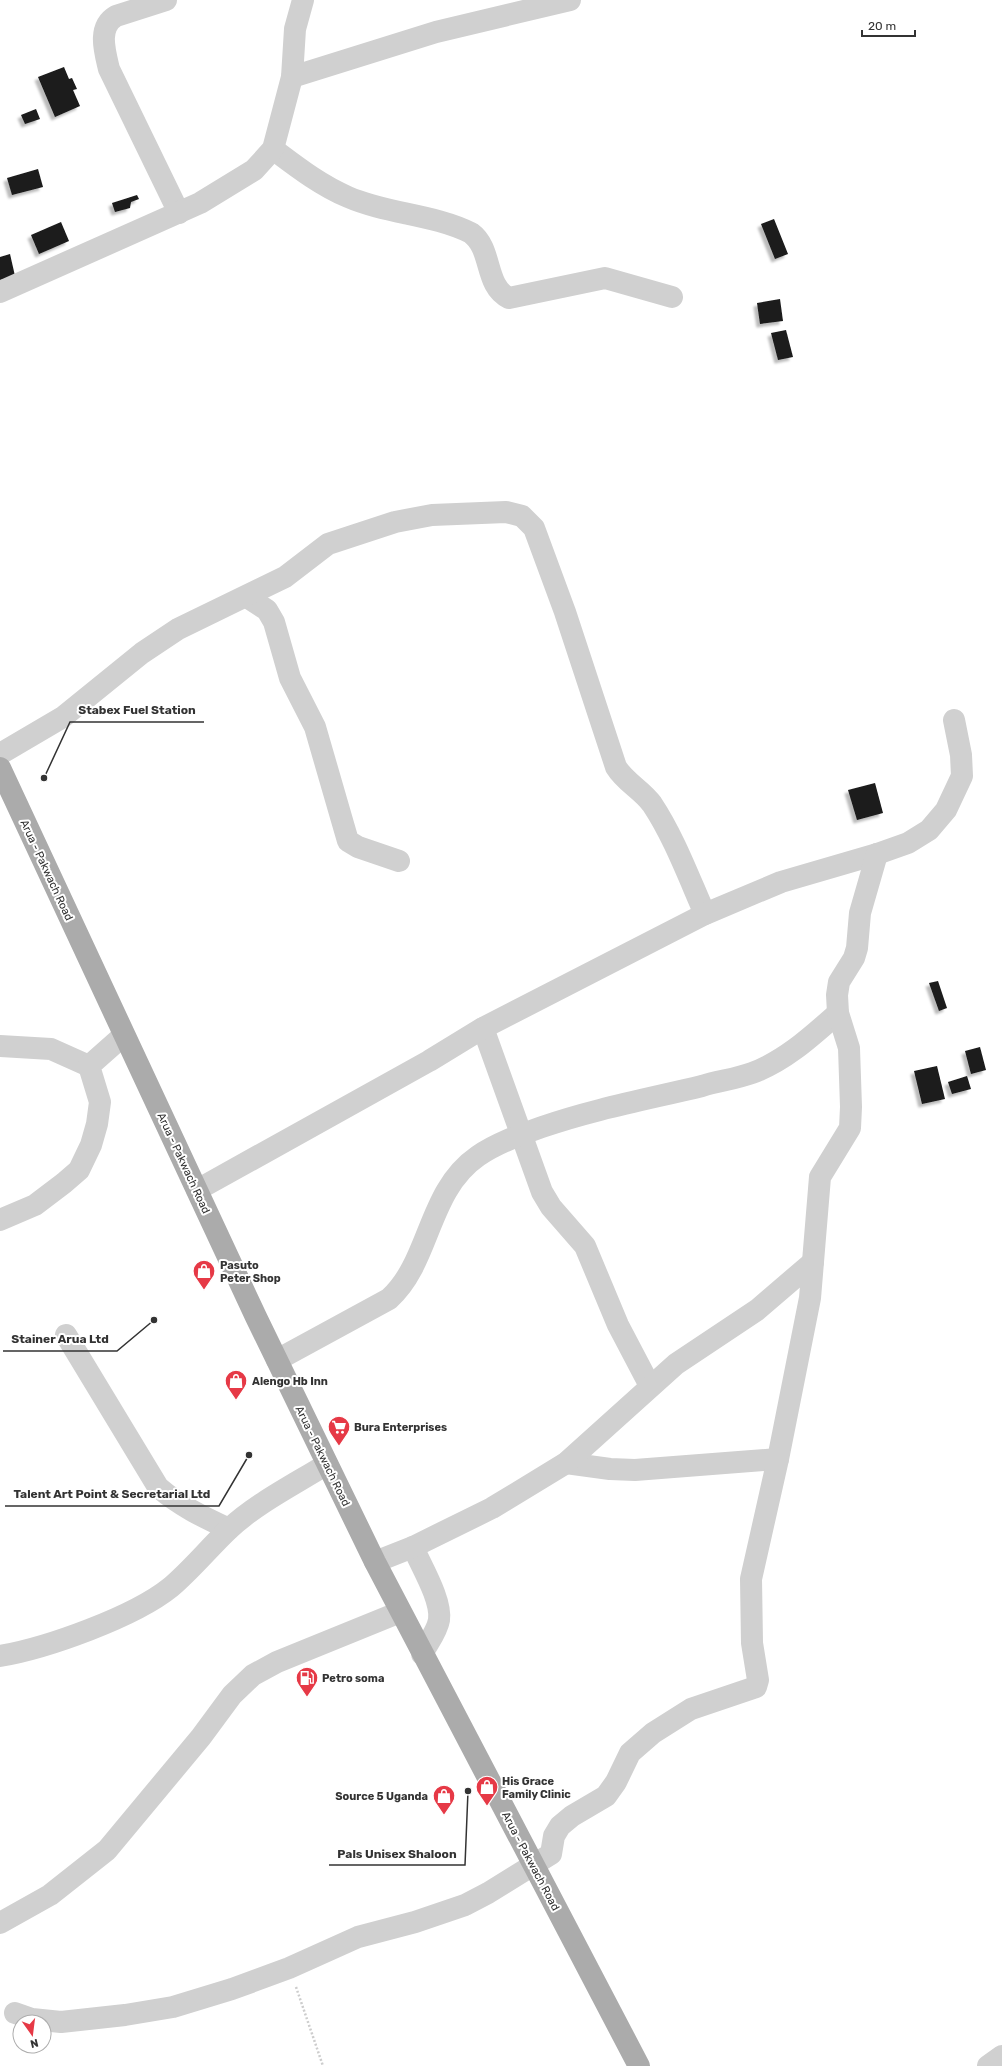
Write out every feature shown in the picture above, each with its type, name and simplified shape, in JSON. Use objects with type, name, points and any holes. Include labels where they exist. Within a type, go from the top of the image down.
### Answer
[{"type":"main road","name":"Arua - Pakwach Road","points":[[0,768],[277,1360],[375,1562],[639,2066]]},
{"type":"street","points":[[166,0],[116,16],[109,20],[105,30],[103,44],[109,69],[178,213]]},
{"type":"street","points":[[0,292],[200,203],[248,175],[273,149],[292,77],[295,29],[303,0]]},
{"type":"street","points":[[292,77],[436,32],[570,0]]},
{"type":"street","points":[[273,149],[318,182],[349,197],[418,215],[471,234],[477,238],[484,250],[496,287],[509,298],[605,278],[672,297]]},
{"type":"street","points":[[0,754],[63,717],[142,654],[178,630],[285,577],[328,544],[395,522],[432,515],[467,512],[506,512],[522,516],[534,528],[565,612],[616,767],[620,774],[636,787],[653,806],[705,914]]},
{"type":"street","points":[[246,597],[267,610],[274,622],[290,678],[315,727],[348,841],[358,847],[399,861]]},
{"type":"street","points":[[197,1190],[429,1061],[483,1028],[705,914],[781,882],[877,854],[908,843],[929,830],[946,810],[962,776],[961,755],[954,720]]},
{"type":"street","points":[[15,2013],[32,2019],[61,2022],[125,2015],[173,2007],[232,1989],[289,1968],[358,1937],[415,1922],[465,1905],[488,1893],[551,1854],[554,1845],[554,1836],[560,1826],[610,1793],[630,1753],[653,1733],[676,1717],[691,1709],[756,1687],[758,1680],[752,1643],[751,1579],[778,1459],[810,1298],[820,1177],[848,1133],[851,1124],[849,1048],[838,1013],[837,995],[839,982],[856,953],[860,913],[877,854]]},
{"type":"street","points":[[277,1360],[389,1299],[402,1286],[409,1275],[426,1232],[452,1182],[465,1166],[478,1156],[491,1148],[522,1134],[578,1115],[752,1073],[788,1054],[838,1013]]},
{"type":"street","points":[[483,1028],[522,1134],[536,1177],[546,1199],[585,1246],[618,1325],[650,1386]]},
{"type":"street","points":[[89,1066],[124,1035]]},
{"type":"street","points":[[0,1046],[51,1049],[89,1066],[100,1102],[97,1124],[79,1170],[35,1205],[0,1220]]},
{"type":"street","points":[[375,1562],[413,1547],[492,1508],[566,1463],[595,1439],[650,1386],[696,1349],[756,1310],[813,1262]]},
{"type":"street","points":[[66,1335],[158,1487],[174,1501],[190,1511],[229,1529]]},
{"type":"street","points":[[566,1463],[610,1470],[635,1470],[778,1459]]},
{"type":"street","points":[[0,1656],[51,1642],[99,1625],[154,1598],[170,1587],[204,1557],[229,1529],[327,1464]]},
{"type":"street","points":[[413,1547],[439,1608],[439,1620],[437,1626],[422,1654]]},
{"type":"street","points":[[0,1923],[50,1895],[107,1850],[201,1737],[232,1695],[253,1675],[277,1662],[400,1612]]},
{"type":"street","points":[[988,2066],[1002,2056]]},
{"type":"path","points":[[289,1968],[323,2066]]},
{"type":"building","points":[[64,67],[69,79],[72,78],[77,89],[73,90],[80,106],[55,117],[38,77]]},
{"type":"building","points":[[36,109],[40,119],[25,124],[21,115]]},
{"type":"building","points":[[38,169],[43,187],[12,195],[7,178]]},
{"type":"building","points":[[137,195],[139,199],[131,202],[130,208],[115,212],[112,203]]},
{"type":"building","points":[[774,219],[788,254],[775,259],[761,224]]},
{"type":"building","points":[[61,222],[69,241],[39,254],[31,235]]},
{"type":"building","points":[[10,254],[15,276],[0,280],[0,257]]},
{"type":"building","points":[[780,299],[783,321],[760,324],[757,303]]},
{"type":"building","points":[[786,330],[793,357],[778,360],[771,333]]},
{"type":"building","points":[[875,783],[883,813],[857,820],[848,790]]},
{"type":"building","points":[[938,981],[947,1008],[939,1011],[929,983]]},
{"type":"building","points":[[980,1047],[986,1070],[971,1074],[965,1051]]},
{"type":"building","points":[[937,1066],[945,1099],[922,1104],[914,1071]]},
{"type":"building","points":[[967,1076],[971,1089],[952,1094],[948,1082]]},
{"type":"place","name":"Stabex Fuel Station","points":[[44,778]]},
{"type":"place","name":"Pasuto Peter Shop","points":[[204,1290]]},
{"type":"place","name":"Stainer Arua Ltd","points":[[154,1320]]},
{"type":"place","name":"Alengo Hb Inn","points":[[236,1400]]},
{"type":"place","name":"Bura Enterprises","points":[[339,1446]]},
{"type":"place","name":"Talent Art Point & Secretarial Ltd","points":[[249,1455]]},
{"type":"place","name":"Petro soma","points":[[307,1698]]},
{"type":"place","name":"Pals Unisex Shaloon","points":[[468,1791]]},
{"type":"place","name":"His Grace Family Clinic","points":[[487,1806]]},
{"type":"place","name":"Source 5 Uganda","points":[[444,1816]]}]
